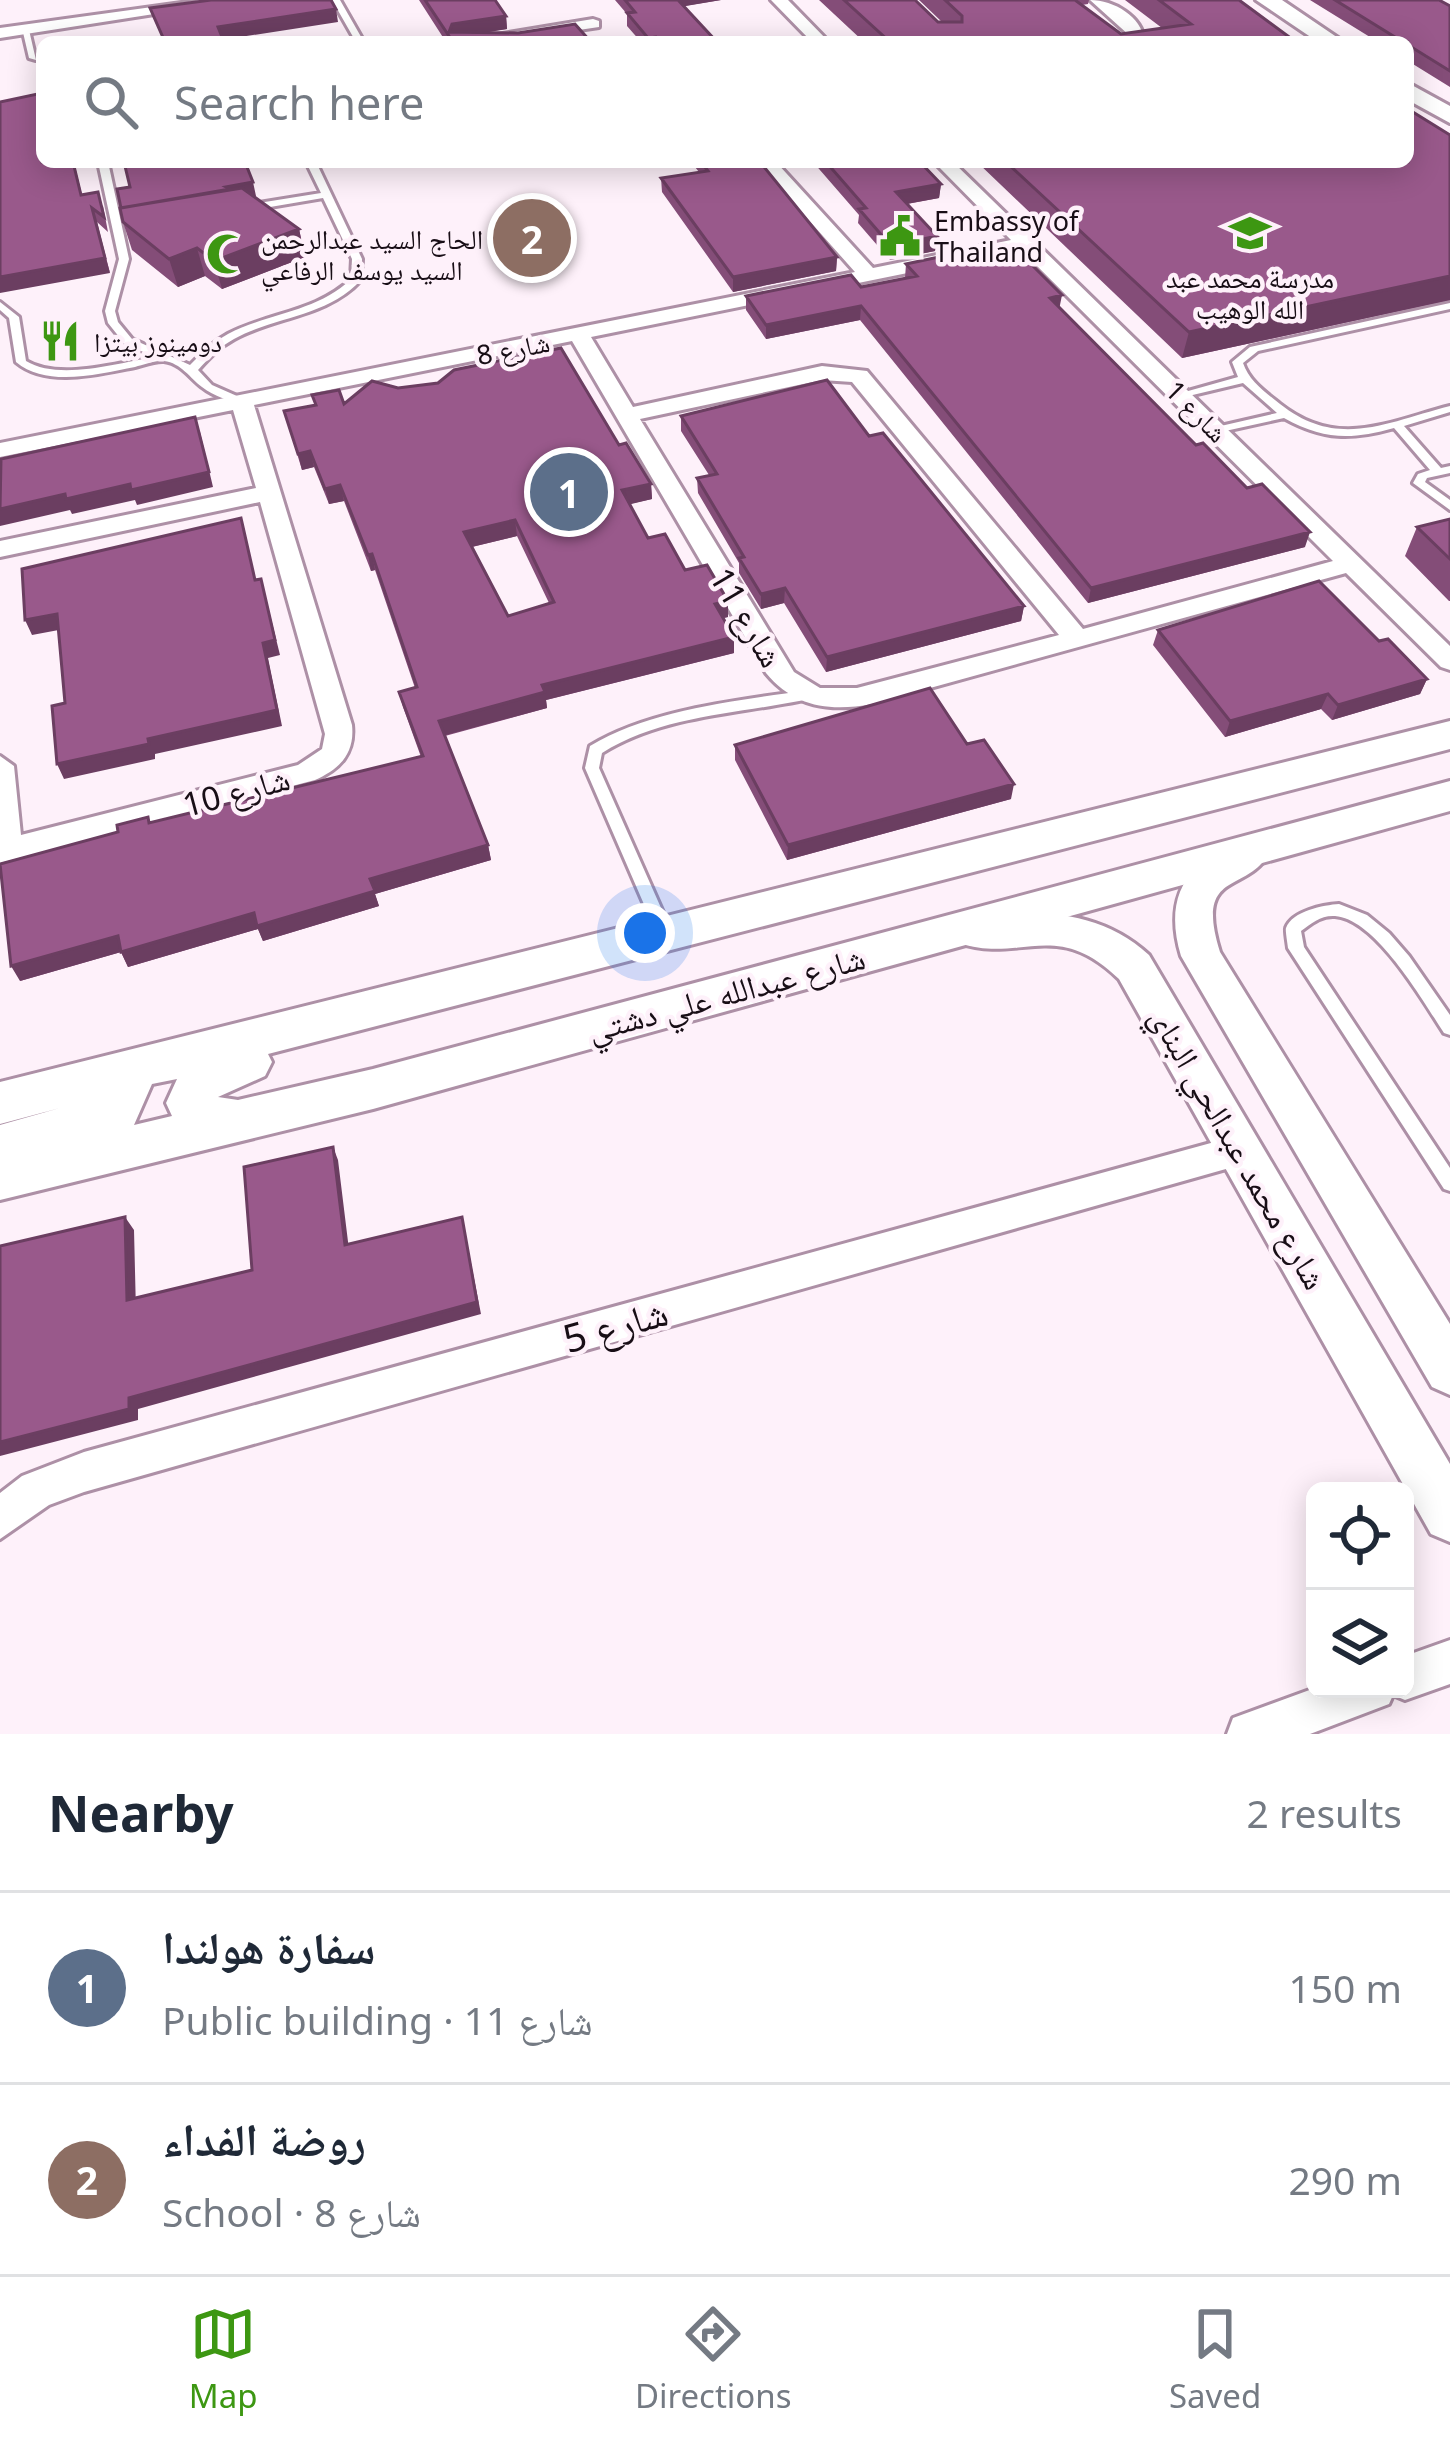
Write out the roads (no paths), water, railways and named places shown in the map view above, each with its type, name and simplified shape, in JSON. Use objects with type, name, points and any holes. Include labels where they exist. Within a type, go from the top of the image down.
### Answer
[{"type":"main road","points":[[1267,0],[1324,36]]},
{"type":"main road","points":[[1244,10],[1283,36]]},
{"type":"main road","points":[[1414,96],[1443,127]]},
{"type":"main road","name":"شارع عبدالله علي دشتي","points":[[0,1102],[666,938],[1450,735]]},
{"type":"main road","name":"شارع عبدالله علي دشتي","points":[[0,1178],[373,1089],[1450,796]]},
{"type":"main road","points":[[238,1120],[196,1114],[190,1103],[200,1081],[256,1060],[514,1002],[568,982],[614,951]]},
{"type":"main road","points":[[0,1147],[115,1113],[128,1092],[129,1071]]},
{"type":"street","points":[[98,0],[104,19]]},
{"type":"street","points":[[0,33],[236,0]]},
{"type":"street","points":[[778,0],[815,36]]},
{"type":"street","points":[[1098,0],[1135,28],[1138,36]]},
{"type":"street","points":[[494,36],[588,18],[603,36]]},
{"type":"street","points":[[771,168],[868,274]]},
{"type":"street","name":"شارع 1","points":[[949,168],[1450,661]]},
{"type":"street","name":"شارع 8","points":[[0,450],[1026,243]]},
{"type":"street","name":"شارع 11","points":[[578,334],[775,667],[808,695],[832,701],[872,695],[1351,563]]},
{"type":"street","points":[[628,415],[822,373],[859,376],[1077,639]]},
{"type":"street","name":"شارع 10","points":[[0,766],[4,851],[305,773],[332,758],[340,737],[338,724],[242,402]]},
{"type":"street","points":[[0,549],[268,493]]},
{"type":"street","name":"شارع محمد عبدالحي البناي","points":[[1262,848],[1218,869],[1197,889],[1191,916],[1196,941],[1210,974],[1422,1307],[1450,1370]]},
{"type":"street","name":"شارع محمد عبدالحي البناي","points":[[932,937],[1012,929],[1066,930],[1094,937],[1124,956],[1158,1007],[1450,1515]]},
{"type":"street","points":[[1158,1007],[1158,995],[1172,988],[1192,989],[1204,1001],[1385,1297],[1450,1379]]},
{"type":"street","name":"شارع 5","points":[[0,1519],[36,1490],[84,1472],[1240,1150]]},
{"type":"street","points":[[1414,1675],[1450,1662]]},
{"type":"street","points":[[1249,1734],[1349,1698]]},
{"type":"lane","points":[[337,0],[357,36]]},
{"type":"lane","points":[[25,30],[33,58]]},
{"type":"lane","points":[[104,168],[124,270],[112,304],[112,323],[128,341],[192,370],[208,387],[242,402]]},
{"type":"lane","points":[[192,370],[224,339],[351,286],[359,274],[357,259],[314,168]]},
{"type":"lane","points":[[233,210],[325,195]]},
{"type":"lane","points":[[119,230],[142,226]]},
{"type":"lane","points":[[0,305],[16,323],[21,362],[34,372],[66,373],[165,358]]},
{"type":"lane","points":[[1450,306],[1254,349],[1237,362],[1245,379],[1283,415],[1299,427],[1326,436],[1450,409]]},
{"type":"lane","points":[[1180,395],[1245,379]]},
{"type":"lane","points":[[1216,430],[1283,415]]},
{"type":"lane","points":[[1396,422],[1444,471]]},
{"type":"lane","points":[[1444,471],[1422,476],[1419,483],[1450,506]]},
{"type":"lane","points":[[666,938],[592,767],[595,750],[608,740],[703,715],[808,695]]},
{"type":"lane","points":[[1450,1028],[1377,926],[1353,914],[1328,911],[1305,916],[1293,929],[1296,948],[1450,1183]]},
{"type":"place","name":"مدرسة محمد عبد الله الوهيب","points":[[1250,233]]},
{"type":"place","name":"Embassy of Thailand","points":[[900,236]]},
{"type":"place","name":"روضة الفداء","points":[[532,238]]},
{"type":"place","name":"الحاج السيد عبدالرحمن السيد يوسف الرفاعي","points":[[227,254]]},
{"type":"place","name":"دومينوز بيتزا","points":[[60,341]]},
{"type":"place","name":"سفارة هولندا","points":[[569,492]]}]
